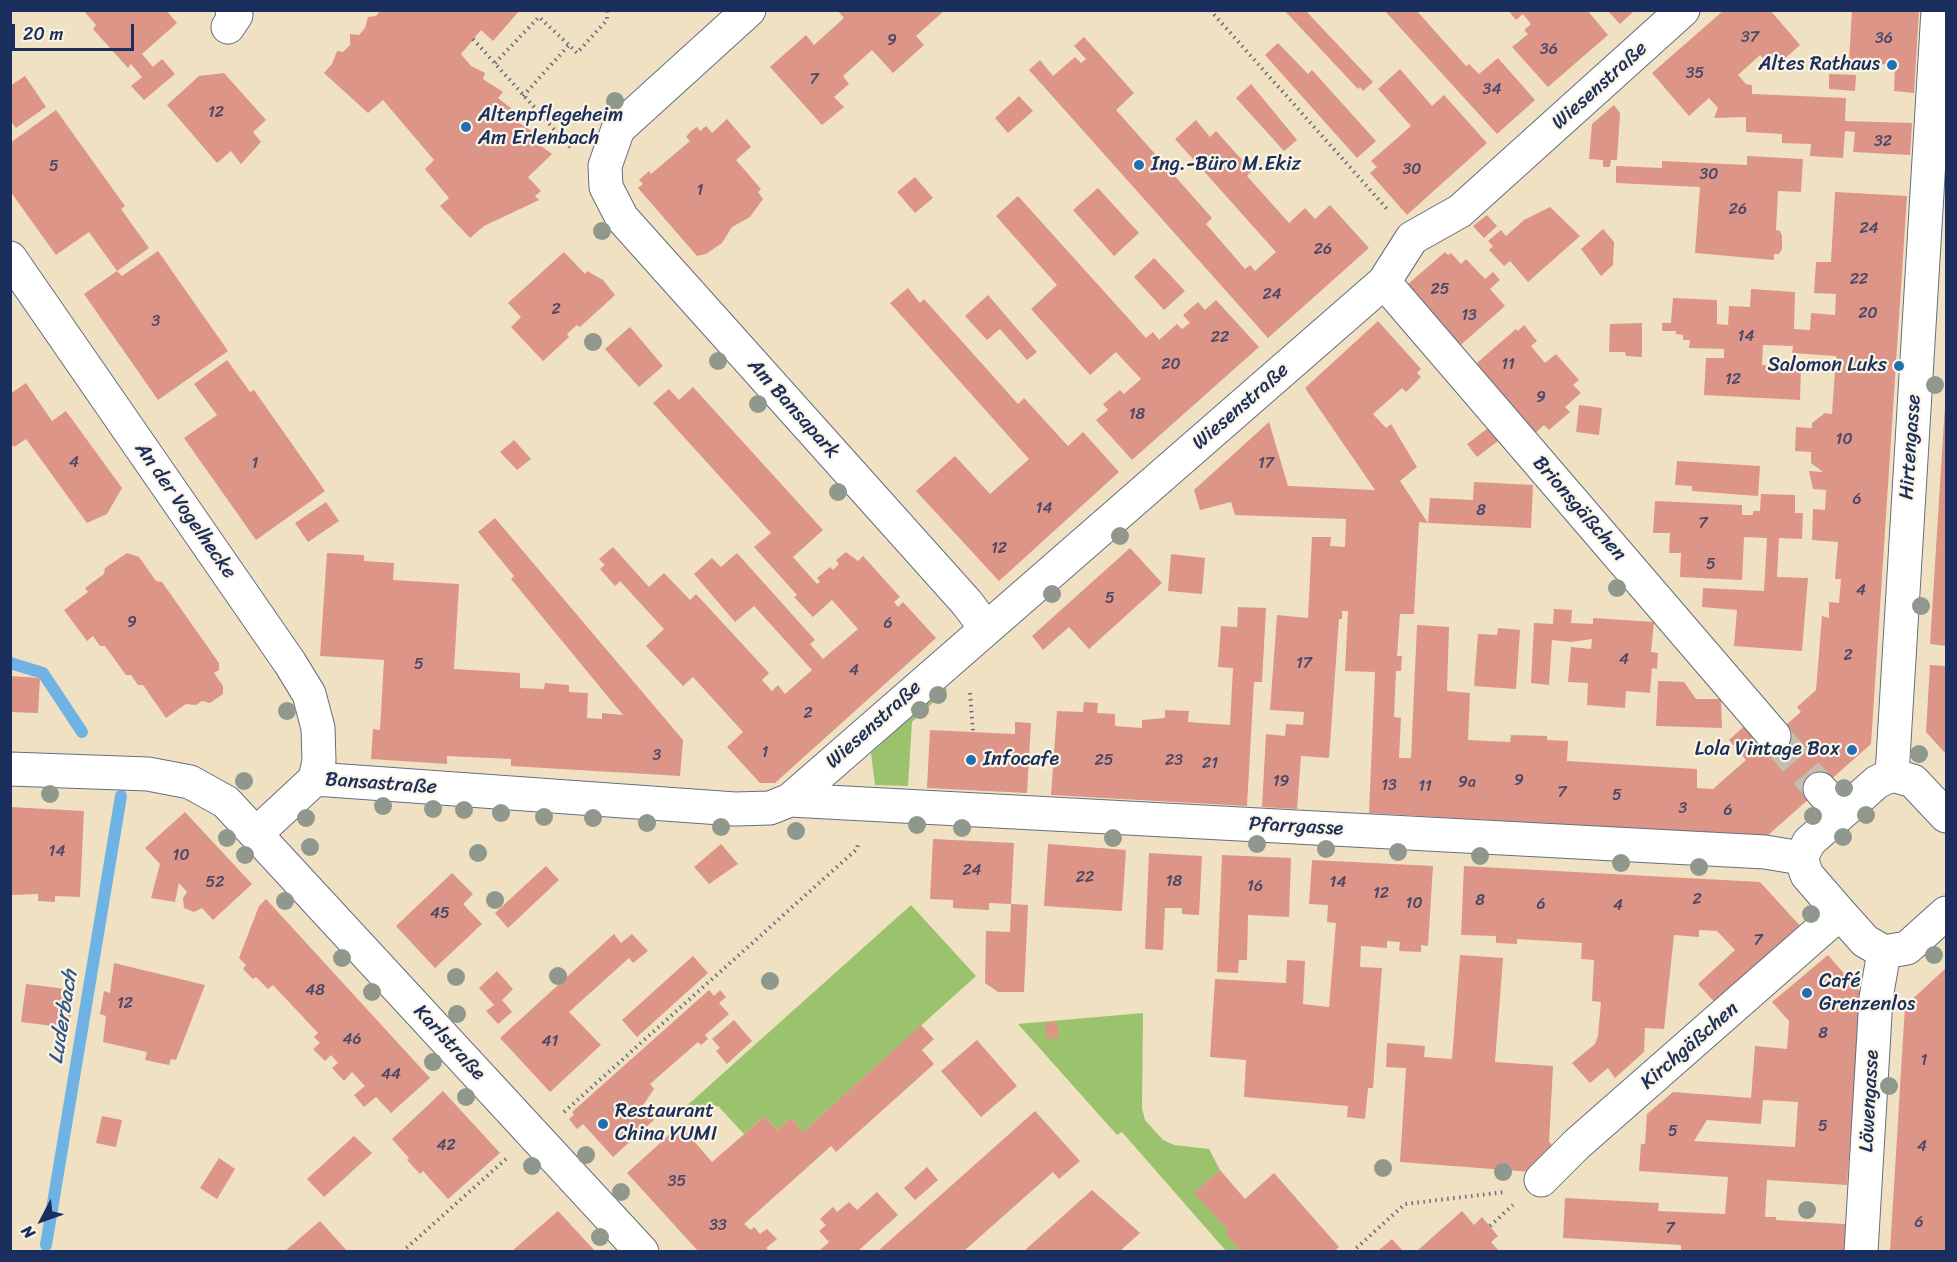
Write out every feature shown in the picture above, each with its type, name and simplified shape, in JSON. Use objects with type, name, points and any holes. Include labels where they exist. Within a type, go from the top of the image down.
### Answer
[{"type":"street","name":"Am Bansapark","points":[[749,10],[618,129],[605,166],[606,187],[622,218],[967,603],[985,627]]},
{"type":"street","name":"Wiesenstraße","points":[[790,800],[985,627],[1081,548],[1384,282],[1412,238],[1460,211],[1683,10]]},
{"type":"street","name":"Hirtengasse","points":[[1892,775],[1938,10]]},
{"type":"street","name":"An der Vogelhecke","points":[[10,258],[290,663],[309,694],[318,728],[319,761],[315,779]]},
{"type":"street","name":"Brionsgäßchen","points":[[1384,282],[1774,736]]},
{"type":"street","points":[[10,769],[148,774],[190,782],[226,802],[257,833]]},
{"type":"street","points":[[1943,812],[1913,781],[1892,775],[1877,782],[1809,842],[1801,858],[1807,875],[1840,913],[1865,941],[1884,952],[1907,948],[1944,921]]},
{"type":"street","name":"Bansastraße","points":[[257,833],[315,779],[735,808],[770,808],[790,800]]},
{"type":"street","points":[[1820,789],[1841,813]]},
{"type":"street","name":"Pfarrgasse","points":[[790,800],[1765,852],[1801,858]]},
{"type":"street","name":"Karlstraße","points":[[257,833],[642,1251]]},
{"type":"street","name":"Kirchgäßchen","points":[[1540,1180],[1577,1144],[1840,913]]},
{"type":"street","name":"Löwengasse","points":[[1861,1251],[1876,998],[1884,952]]},
{"type":"path","points":[[495,63],[539,17],[577,53],[607,20],[607,10]]},
{"type":"path","points":[[1210,10],[1395,219]]},
{"type":"path","points":[[473,39],[571,149]]},
{"type":"path","points":[[523,96],[569,45]]},
{"type":"path","points":[[970,688],[973,732]]},
{"type":"path","points":[[402,1251],[534,1135],[561,1115],[857,849],[858,844]]},
{"type":"path","points":[[1352,1251],[1405,1204],[1509,1192]]},
{"type":"green space","points":[[945,687],[947,690],[912,722],[908,786],[875,785],[871,753]]},
{"type":"green space","points":[[911,905],[976,976],[803,1132],[791,1118],[777,1130],[765,1116],[744,1134],[718,1106],[694,1115],[682,1110]]},
{"type":"green space","points":[[1143,1013],[1142,1108],[1145,1120],[1163,1140],[1174,1145],[1209,1149],[1220,1170],[1195,1193],[1228,1230],[1226,1233],[1242,1251],[1226,1251],[1122,1132],[1117,1135],[1018,1024]]},
{"type":"building","points":[[83,10],[166,10],[177,23],[142,54],[153,67],[162,59],[175,74],[144,100],[131,86],[142,77],[131,64],[128,68],[93,29],[96,25]]},
{"type":"building","name":"Altenpflegeheim Am Erlenbach","points":[[381,10],[520,10],[493,41],[481,30],[461,54],[471,66],[485,73],[483,79],[503,92],[498,98],[517,113],[513,116],[532,131],[529,134],[537,143],[552,154],[528,177],[541,191],[535,196],[539,200],[484,226],[470,238],[440,206],[449,198],[425,169],[434,160],[383,100],[368,113],[324,73],[332,64],[337,51],[343,52],[350,45],[350,34],[359,35],[365,28],[368,17],[376,16]]},
{"type":"building","points":[[837,10],[945,10],[916,36],[924,45],[893,73],[872,50],[843,76],[849,84],[834,97],[844,107],[822,125],[770,67],[806,35],[814,45],[844,18]]},
{"type":"building","points":[[1284,10],[1305,10],[1373,82],[1363,91],[1360,87],[1358,89]]},
{"type":"building","points":[[1384,10],[1416,10],[1466,66],[1469,64],[1479,74],[1498,58],[1535,100],[1497,134]]},
{"type":"building","points":[[1508,10],[1587,10],[1608,35],[1548,87],[1512,47],[1528,34],[1524,30],[1531,24],[1523,14],[1516,20]]},
{"type":"building","points":[[1607,10],[1635,10],[1620,24]]},
{"type":"building","points":[[1724,10],[1770,10],[1800,45],[1773,69],[1760,55],[1738,75],[1746,84],[1752,85],[1752,94],[1846,98],[1845,121],[1912,123],[1910,155],[1853,152],[1855,132],[1845,131],[1843,158],[1810,156],[1811,144],[1782,143],[1782,134],[1746,132],[1746,117],[1714,118],[1718,108],[1709,98],[1689,116],[1652,73]]},
{"type":"building","points":[[1852,10],[1919,10],[1914,93],[1894,91],[1895,65],[1849,62]]},
{"type":"building","points":[[1084,37],[1134,93],[1116,110],[1212,218],[1206,224],[1245,269],[1250,265],[1255,271],[1276,252],[1175,139],[1196,120],[1210,137],[1216,131],[1252,171],[1247,176],[1289,223],[1305,208],[1315,219],[1330,205],[1369,248],[1268,338],[1029,70],[1040,60],[1053,76],[1075,57],[1081,63],[1086,59],[1074,46]]},
{"type":"building","points":[[1278,43],[1308,74],[1312,70],[1376,141],[1357,158],[1265,55]]},
{"type":"building","points":[[1400,69],[1432,106],[1444,95],[1487,143],[1407,215],[1370,173],[1377,167],[1371,161],[1411,126],[1378,89]]},
{"type":"building","points":[[224,73],[266,120],[253,132],[261,142],[241,164],[231,151],[217,163],[167,105],[199,76]]},
{"type":"building","points":[[1829,74],[1856,75],[1855,91],[1829,89]]},
{"type":"building","points":[[25,76],[46,107],[16,128],[10,120],[10,86]]},
{"type":"building","points":[[1251,84],[1297,140],[1284,151],[1236,98]]},
{"type":"building","points":[[1019,96],[1033,111],[1008,133],[995,118]]},
{"type":"building","points":[[1614,105],[1620,113],[1617,160],[1611,160],[1610,167],[1603,167],[1603,160],[1589,159],[1592,124]]},
{"type":"building","points":[[56,110],[125,206],[121,209],[149,248],[117,271],[89,232],[56,255],[10,191],[10,143]]},
{"type":"building","points":[[727,119],[751,147],[736,160],[761,189],[758,192],[763,199],[750,217],[732,227],[722,243],[706,254],[697,256],[638,188],[643,184],[639,180],[649,171],[651,174],[690,141],[686,137],[691,131],[697,127],[700,131],[706,126],[712,133]]},
{"type":"building","points":[[1747,156],[1803,159],[1801,192],[1778,191],[1776,230],[1780,231],[1782,236],[1782,249],[1779,254],[1774,254],[1774,260],[1695,253],[1700,187],[1616,183],[1616,166],[1662,168],[1662,161],[1747,165]]},
{"type":"building","points":[[915,177],[933,198],[915,213],[897,192]]},
{"type":"building","points":[[1098,188],[1139,233],[1114,256],[1073,210]]},
{"type":"building","points":[[1835,192],[1907,196],[1871,744],[1767,836],[1369,813],[1375,672],[1345,671],[1348,611],[1342,611],[1342,619],[1339,619],[1329,758],[1301,756],[1297,809],[1262,807],[1266,734],[1285,736],[1286,724],[1303,725],[1304,712],[1270,710],[1277,615],[1308,618],[1312,537],[1331,537],[1330,546],[1345,547],[1346,519],[1235,515],[1231,502],[1200,510],[1194,490],[1269,422],[1288,486],[1375,490],[1305,388],[1378,321],[1421,369],[1417,373],[1421,377],[1406,392],[1402,388],[1373,414],[1386,428],[1391,424],[1417,467],[1400,481],[1428,523],[1419,522],[1414,614],[1400,614],[1397,656],[1402,656],[1401,671],[1396,671],[1394,717],[1401,718],[1399,758],[1411,758],[1417,625],[1449,627],[1447,691],[1470,693],[1468,740],[1510,742],[1511,735],[1547,736],[1547,740],[1568,741],[1567,761],[1697,769],[1697,788],[1713,789],[1746,760],[1729,740],[1749,722],[1766,742],[1801,712],[1797,707],[1816,690],[1822,616],[1829,618],[1829,602],[1839,603],[1841,579],[1835,579],[1838,542],[1812,540],[1813,509],[1825,510],[1826,490],[1813,489],[1809,471],[1823,472],[1811,463],[1811,452],[1795,451],[1796,427],[1812,428],[1812,423],[1825,413],[1832,414],[1836,356],[1792,353],[1793,346],[1763,345],[1762,365],[1801,367],[1800,400],[1704,395],[1706,358],[1724,358],[1724,349],[1689,348],[1690,340],[1683,340],[1683,335],[1676,334],[1676,331],[1662,331],[1662,323],[1671,323],[1673,298],[1717,300],[1717,324],[1728,325],[1729,306],[1750,307],[1751,289],[1795,292],[1794,329],[1810,330],[1811,313],[1835,315],[1836,294],[1814,293],[1816,262],[1831,262]]},
{"type":"building","points":[[1018,196],[1146,338],[1153,332],[1159,340],[1177,324],[1182,329],[1190,323],[1183,315],[1198,302],[1205,310],[1216,300],[1259,347],[1132,460],[1096,420],[1108,410],[1103,404],[1120,390],[1124,394],[1141,379],[1116,352],[1090,375],[1031,309],[1057,285],[996,216]]},
{"type":"building","points":[[1550,207],[1580,236],[1528,282],[1510,261],[1504,266],[1489,250],[1493,246],[1488,241],[1501,230],[1506,236],[1524,220]]},
{"type":"building","points":[[1487,215],[1497,226],[1484,238],[1473,226]]},
{"type":"building","points":[[1603,229],[1614,242],[1613,265],[1601,276],[1581,249]]},
{"type":"building","points":[[158,251],[228,351],[158,400],[84,294],[117,271],[122,276]]},
{"type":"building","points":[[564,252],[585,274],[587,271],[603,280],[615,295],[580,327],[577,325],[567,334],[569,337],[543,361],[511,327],[521,317],[508,303]]},
{"type":"building","points":[[1445,252],[1448,255],[1451,253],[1461,264],[1466,259],[1485,279],[1493,272],[1500,280],[1490,289],[1505,306],[1455,350],[1407,297],[1408,284]]},
{"type":"building","points":[[1154,258],[1185,291],[1164,310],[1134,277]]},
{"type":"building","points":[[908,288],[920,303],[924,299],[1018,404],[1024,398],[1068,446],[1083,432],[1119,472],[999,581],[916,491],[955,456],[990,494],[1029,459],[890,303]]},
{"type":"building","points":[[988,295],[1037,352],[1027,360],[1000,329],[987,340],[965,316]]},
{"type":"building","points":[[1642,323],[1642,357],[1626,356],[1625,352],[1609,352],[1610,324]]},
{"type":"building","points":[[1524,325],[1537,341],[1531,346],[1545,363],[1556,354],[1579,380],[1573,385],[1581,393],[1565,407],[1570,412],[1549,430],[1544,425],[1531,437],[1471,368],[1516,329],[1518,331]]},
{"type":"building","points":[[630,327],[663,366],[639,387],[605,349]]},
{"type":"building","points":[[227,360],[250,392],[254,390],[325,491],[256,540],[184,438],[217,415],[194,384]]},
{"type":"building","points":[[26,383],[52,421],[66,411],[122,488],[107,514],[87,523],[26,439],[14,447],[10,442],[10,394]]},
{"type":"building","points":[[693,387],[823,530],[793,557],[817,584],[820,582],[817,578],[830,567],[833,570],[839,564],[836,560],[846,552],[858,561],[863,556],[900,597],[894,602],[898,607],[903,602],[936,638],[775,783],[760,783],[727,747],[743,732],[693,677],[683,686],[646,646],[664,629],[620,581],[615,586],[600,569],[605,565],[599,559],[613,547],[649,587],[664,573],[690,600],[696,594],[769,673],[762,680],[772,691],[778,685],[785,694],[812,670],[754,606],[735,622],[694,574],[712,558],[721,567],[737,553],[815,640],[810,644],[823,659],[858,629],[832,600],[813,617],[794,597],[797,595],[754,547],[771,533],[653,403],[669,389],[679,400]]},
{"type":"building","points":[[1579,405],[1602,408],[1599,435],[1576,432]]},
{"type":"building","points":[[1946,405],[1946,646],[1930,644]]},
{"type":"building","points":[[1488,428],[1498,441],[1477,457],[1467,444]]},
{"type":"building","points":[[514,440],[531,459],[517,470],[500,452]]},
{"type":"building","points":[[1677,461],[1760,466],[1758,496],[1692,491],[1692,486],[1675,485]]},
{"type":"building","points":[[1474,482],[1533,485],[1531,528],[1428,523],[1430,498],[1473,500]]},
{"type":"building","points":[[1761,494],[1795,495],[1795,513],[1803,513],[1802,539],[1779,538],[1777,577],[1808,578],[1802,651],[1734,646],[1737,610],[1702,607],[1703,588],[1764,591],[1767,538],[1744,537],[1742,580],[1680,577],[1681,553],[1669,553],[1670,533],[1653,533],[1655,501],[1742,505],[1742,515],[1753,515],[1753,511],[1760,511]]},
{"type":"building","points":[[326,502],[339,521],[308,542],[295,523]]},
{"type":"building","points":[[495,518],[683,740],[680,776],[511,766],[511,759],[447,756],[447,764],[371,759],[373,729],[380,730],[384,660],[320,656],[327,553],[364,555],[364,561],[394,563],[393,580],[459,584],[454,669],[520,673],[520,688],[544,689],[545,683],[569,685],[569,692],[588,693],[587,718],[602,719],[602,713],[623,715],[511,579],[514,576],[478,532]]},
{"type":"building","points":[[1130,548],[1162,583],[1089,649],[1069,627],[1043,650],[1032,636]]},
{"type":"building","points":[[127,553],[139,557],[156,581],[162,582],[219,663],[219,670],[214,673],[223,686],[223,694],[210,703],[202,701],[196,705],[186,704],[166,718],[143,685],[138,685],[131,675],[126,675],[105,646],[100,646],[93,636],[87,641],[64,610],[88,592],[85,588],[104,574],[105,568]]},
{"type":"building","points":[[1171,554],[1205,558],[1202,594],[1168,591]]},
{"type":"building","points":[[1238,607],[1266,608],[1262,682],[1254,682],[1247,806],[1051,795],[1057,711],[1083,712],[1084,702],[1098,703],[1097,713],[1115,714],[1115,726],[1142,728],[1142,720],[1165,718],[1165,710],[1189,711],[1188,722],[1230,725],[1233,668],[1218,667],[1221,626],[1237,627]]},
{"type":"building","points":[[1554,609],[1572,610],[1571,623],[1593,624],[1593,618],[1654,622],[1651,652],[1658,653],[1657,669],[1652,668],[1650,693],[1626,691],[1625,708],[1587,705],[1588,683],[1568,682],[1571,647],[1591,649],[1592,639],[1571,642],[1552,640],[1549,685],[1531,683],[1534,623],[1553,624]]},
{"type":"building","points":[[1498,628],[1520,630],[1516,689],[1474,686],[1478,634],[1497,635]]},
{"type":"building","points":[[1930,665],[1946,666],[1946,754],[1926,732]]},
{"type":"building","points":[[10,676],[40,678],[38,713],[10,712]]},
{"type":"building","points":[[1658,681],[1684,682],[1696,699],[1721,699],[1722,728],[1656,726]]},
{"type":"building","points":[[1015,722],[1031,723],[1027,793],[927,788],[930,730],[1015,734]]},
{"type":"building","points":[[10,807],[84,811],[80,897],[55,896],[55,902],[38,901],[38,894],[10,895]]},
{"type":"building","points":[[185,812],[252,884],[213,920],[202,908],[194,912],[184,908],[183,898],[187,892],[179,883],[175,902],[151,898],[160,864],[145,848]]},
{"type":"building","points":[[933,839],[1014,843],[1011,904],[989,903],[989,910],[953,908],[953,900],[930,899]]},
{"type":"building","points":[[721,844],[738,864],[709,884],[694,867]]},
{"type":"building","points":[[1048,844],[1126,850],[1122,911],[1044,906]]},
{"type":"building","points":[[1149,853],[1202,856],[1199,915],[1182,914],[1182,908],[1165,908],[1163,950],[1145,949]]},
{"type":"building","points":[[1222,855],[1291,858],[1289,917],[1248,915],[1247,960],[1239,960],[1238,973],[1217,972]]},
{"type":"building","points":[[1312,860],[1433,866],[1428,946],[1421,945],[1421,952],[1399,951],[1400,942],[1387,941],[1387,948],[1361,946],[1360,967],[1382,968],[1373,1088],[1368,1088],[1365,1119],[1347,1117],[1348,1106],[1244,1097],[1246,1060],[1210,1057],[1215,979],[1286,983],[1287,960],[1305,961],[1303,1004],[1329,1007],[1336,923],[1327,922],[1328,905],[1309,904]]},
{"type":"building","points":[[546,866],[559,880],[508,928],[495,913]]},
{"type":"building","points":[[1464,866],[1760,882],[1803,929],[1718,1006],[1698,984],[1735,950],[1717,931],[1699,930],[1699,937],[1674,935],[1664,1029],[1645,1028],[1644,1052],[1615,1078],[1608,1068],[1590,1083],[1572,1063],[1595,1044],[1598,1036],[1601,1002],[1592,1001],[1594,960],[1581,959],[1582,943],[1517,939],[1517,944],[1496,943],[1496,936],[1461,935]]},
{"type":"building","points":[[452,873],[473,894],[463,904],[482,924],[435,968],[396,926]]},
{"type":"building","points":[[266,899],[430,1078],[391,1113],[376,1097],[364,1107],[354,1095],[365,1086],[352,1072],[344,1081],[332,1068],[338,1063],[331,1055],[325,1061],[313,1049],[320,1043],[314,1037],[318,1033],[273,985],[268,989],[256,977],[253,979],[243,969],[246,965],[239,958],[259,906]]},
{"type":"building","points":[[1011,904],[1028,905],[1024,992],[998,992],[985,983],[986,931],[1010,932]]},
{"type":"building","points":[[614,934],[621,943],[632,934],[648,951],[633,963],[629,958],[569,1012],[601,1045],[550,1092],[500,1038]]},
{"type":"building","points":[[1460,955],[1503,958],[1495,1062],[1553,1066],[1549,1142],[1557,1150],[1532,1172],[1400,1162],[1406,1068],[1386,1067],[1387,1043],[1425,1046],[1424,1057],[1452,1059]]},
{"type":"building","points":[[1828,955],[1861,993],[1847,1185],[1767,1180],[1765,1217],[1776,1217],[1776,1220],[1845,1224],[1845,1251],[1681,1251],[1681,1245],[1563,1238],[1565,1198],[1659,1203],[1658,1211],[1725,1214],[1728,1177],[1639,1171],[1641,1144],[1645,1144],[1647,1114],[1673,1092],[1751,1098],[1755,1046],[1787,1049],[1789,1021],[1772,1002]],"holes":[[[1763,1100],[1798,1102],[1795,1147],[1694,1141],[1707,1120],[1761,1124]]]},
{"type":"building","points":[[693,956],[708,973],[637,1037],[622,1020]]},
{"type":"building","points":[[114,963],[205,985],[176,1060],[171,1059],[169,1065],[145,1060],[147,1052],[103,1042],[106,1016],[100,1014],[104,991],[110,993]]},
{"type":"building","points":[[1946,968],[1946,1251],[1890,1251],[1905,1006]]},
{"type":"building","points":[[497,971],[513,989],[502,1000],[512,1012],[498,1024],[486,1011],[494,1005],[479,988]]},
{"type":"building","points":[[26,984],[74,990],[69,1028],[21,1022]]},
{"type":"building","points":[[709,990],[714,996],[720,990],[726,997],[719,1003],[729,1014],[705,1035],[708,1039],[701,1045],[698,1042],[650,1084],[654,1089],[642,1107],[654,1120],[613,1157],[583,1124],[577,1129],[569,1119],[574,1115],[572,1112]]},
{"type":"building","points":[[734,1020],[752,1041],[727,1064],[716,1051],[720,1048],[712,1039]]},
{"type":"building","points":[[1057,1022],[1059,1038],[1047,1039],[1045,1023]]},
{"type":"building","points":[[921,1025],[934,1039],[922,1050],[934,1064],[836,1152],[831,1146],[744,1224],[751,1230],[754,1227],[760,1234],[767,1229],[777,1239],[766,1248],[769,1251],[698,1251],[627,1173],[680,1125],[712,1162],[765,1116],[777,1130],[791,1118],[803,1132]]},
{"type":"building","points":[[977,1040],[1017,1086],[981,1117],[941,1071]]},
{"type":"building","points":[[443,1091],[500,1153],[448,1199],[423,1171],[420,1174],[392,1139]]},
{"type":"building","points":[[1035,1111],[1080,1161],[1059,1179],[1053,1172],[964,1251],[878,1251]]},
{"type":"building","points":[[102,1116],[122,1120],[116,1147],[96,1143]]},
{"type":"building","points":[[354,1136],[372,1153],[324,1197],[307,1179]]},
{"type":"building","points":[[219,1158],[235,1169],[217,1199],[200,1188]]},
{"type":"building","points":[[927,1167],[938,1180],[915,1200],[904,1188]]},
{"type":"building","points":[[1220,1170],[1245,1199],[1274,1173],[1339,1247],[1335,1251],[1242,1251],[1225,1233],[1228,1230],[1194,1193]]},
{"type":"building","points":[[1092,1190],[1140,1233],[1120,1251],[1024,1251]]},
{"type":"building","points":[[877,1192],[898,1215],[858,1251],[819,1251],[829,1242],[819,1231],[826,1225],[820,1219],[833,1207],[837,1212],[849,1202],[857,1210]]},
{"type":"building","points":[[558,1211],[595,1251],[512,1251]]},
{"type":"building","points":[[1462,1211],[1474,1225],[1482,1217],[1498,1236],[1491,1242],[1499,1251],[1417,1251]]},
{"type":"building","points":[[320,1221],[347,1251],[285,1251]]},
{"type":"building","points":[[1392,1239],[1403,1251],[1378,1251]]},
{"type":"waterway","name":"Luderbach","points":[[10,663],[43,673],[82,732]]},
{"type":"waterway","name":"Luderbach","points":[[46,1245],[121,796]]},
{"type":"tunnel","points":[[1774,736],[1820,789]]},
{"type":"place","name":"Altes Rathaus","points":[[1892,65]]},
{"type":"place","name":"Altenpflegeheim Am Erlenbach","points":[[466,127]]},
{"type":"place","name":"Ing.-Büro M.Ekiz","points":[[1139,165]]},
{"type":"place","name":"Salomon Luks","points":[[1899,366]]},
{"type":"place","name":"Lola Vintage Box","points":[[1852,750]]},
{"type":"place","name":"Infocafe","points":[[971,760]]},
{"type":"place","name":"Café Grenzenlos","points":[[1807,993]]},
{"type":"place","name":"Restaurant China YUMI","points":[[603,1124]]}]
